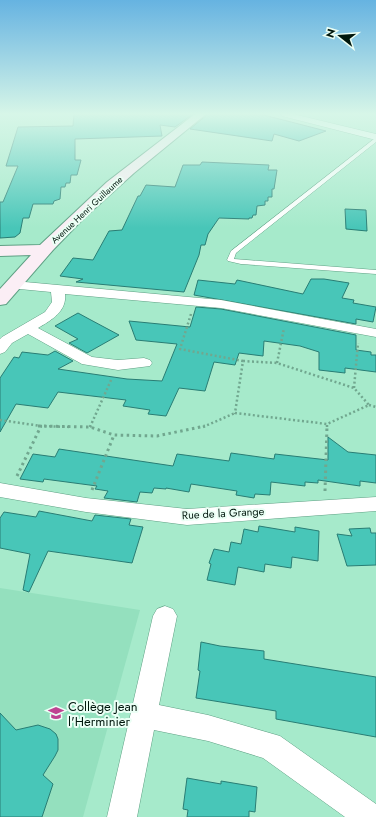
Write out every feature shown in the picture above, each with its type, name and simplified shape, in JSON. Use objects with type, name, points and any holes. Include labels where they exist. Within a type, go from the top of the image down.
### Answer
[{"type":"street","name":"Avenue Henri Guillaume","points":[[0,300],[60,233],[109,188],[152,152]]},
{"type":"street","points":[[0,251],[45,250]]},
{"type":"street","points":[[14,285],[221,304],[376,333]]},
{"type":"street","points":[[50,315],[59,302],[58,290]]},
{"type":"street","points":[[0,349],[7,340],[69,304],[81,292]]},
{"type":"street","points":[[28,328],[88,361],[118,365],[144,363]]},
{"type":"street","name":"Rue de la Grange","points":[[5,491],[86,505],[187,517],[376,504]]},
{"type":"street","points":[[122,817],[165,616]]},
{"type":"street","points":[[145,715],[208,728],[270,746],[370,817]]},
{"type":"lane","points":[[361,152],[233,252],[230,260],[376,272]]},
{"type":"path","points":[[195,302],[180,349],[243,361],[277,363],[354,388],[369,405],[376,407]]},
{"type":"path","points":[[277,363],[286,316]]},
{"type":"path","points":[[354,388],[360,330]]},
{"type":"path","points":[[235,413],[243,361]]},
{"type":"path","points":[[90,427],[118,365]]},
{"type":"path","points":[[0,420],[41,426],[90,427],[114,435],[157,436],[202,427],[235,413],[327,424],[369,405]]},
{"type":"path","points":[[324,507],[327,424]]},
{"type":"path","points":[[5,491],[41,426]]},
{"type":"path","points":[[86,505],[114,435]]},
{"type":"shaded area","name":"Collège Jean l'Herminier","points":[[0,588],[140,610],[83,817],[0,817]]},
{"type":"building","points":[[10,152],[75,152],[75,160],[81,160],[77,175],[71,175],[70,183],[66,183],[65,187],[61,187],[60,199],[54,201],[53,204],[33,204],[29,218],[23,218],[20,233],[15,237],[0,238],[0,202],[3,202],[18,166],[6,166]]},
{"type":"building","points":[[202,162],[269,165],[268,170],[277,170],[274,189],[272,189],[272,197],[268,197],[268,201],[265,201],[265,205],[257,206],[256,215],[253,215],[252,218],[249,219],[219,218],[208,234],[205,245],[201,245],[199,255],[184,292],[76,282],[83,279],[60,276],[73,258],[93,260],[109,231],[122,230],[138,196],[140,196],[146,185],[175,187],[183,165],[200,165]]},
{"type":"building","points":[[345,209],[366,210],[367,231],[346,229]]},
{"type":"building","points":[[311,279],[324,279],[349,283],[342,298],[354,300],[353,303],[376,307],[373,322],[356,319],[356,324],[194,295],[198,280],[235,284],[237,280],[303,294]]},
{"type":"building","points":[[196,307],[221,309],[356,335],[356,350],[371,352],[371,355],[376,355],[376,372],[345,368],[345,373],[319,370],[319,352],[300,346],[264,341],[263,356],[239,353],[235,365],[214,362],[205,391],[179,388],[166,416],[148,414],[150,410],[123,406],[126,400],[58,392],[48,408],[16,404],[0,432],[0,378],[14,357],[19,358],[22,352],[48,355],[55,351],[73,361],[58,369],[127,379],[162,381],[177,344],[136,340],[129,321],[190,327]]},
{"type":"building","points":[[78,313],[119,335],[87,353],[69,343],[78,339],[55,326]]},
{"type":"building","points":[[328,437],[348,452],[376,455],[376,483],[360,481],[360,486],[318,480],[318,483],[305,482],[305,486],[271,482],[270,495],[255,494],[254,498],[236,495],[237,491],[191,484],[189,492],[166,488],[154,488],[152,493],[140,492],[137,502],[104,498],[108,491],[95,489],[97,486],[44,479],[43,482],[20,479],[33,454],[55,457],[59,449],[173,466],[177,454],[229,461],[231,453],[274,459],[275,454],[328,460]]},
{"type":"building","points":[[39,511],[92,521],[95,515],[131,519],[129,525],[143,527],[132,563],[48,551],[29,592],[23,590],[30,554],[0,548],[0,518],[4,512],[36,517]]},
{"type":"building","points":[[259,526],[295,532],[295,527],[319,531],[318,561],[292,557],[291,568],[265,564],[264,572],[238,567],[235,585],[207,580],[211,564],[209,563],[214,549],[229,552],[231,542],[241,544],[244,529],[258,532]]},
{"type":"building","points":[[370,528],[371,533],[376,533],[376,565],[347,566],[337,534],[352,536],[349,529]]},
{"type":"building","points":[[201,642],[220,646],[264,651],[264,659],[376,677],[376,737],[276,719],[276,711],[196,698],[200,671],[198,670]]},
{"type":"building","points":[[0,713],[16,730],[38,725],[50,729],[56,734],[58,739],[58,750],[43,775],[53,784],[42,817],[0,817]]},
{"type":"building","points":[[187,778],[221,784],[221,781],[257,787],[255,812],[249,811],[249,817],[187,817],[188,810],[183,809]]},
{"type":"place","name":"Collège Jean l'Herminier","points":[[56,713]]}]
